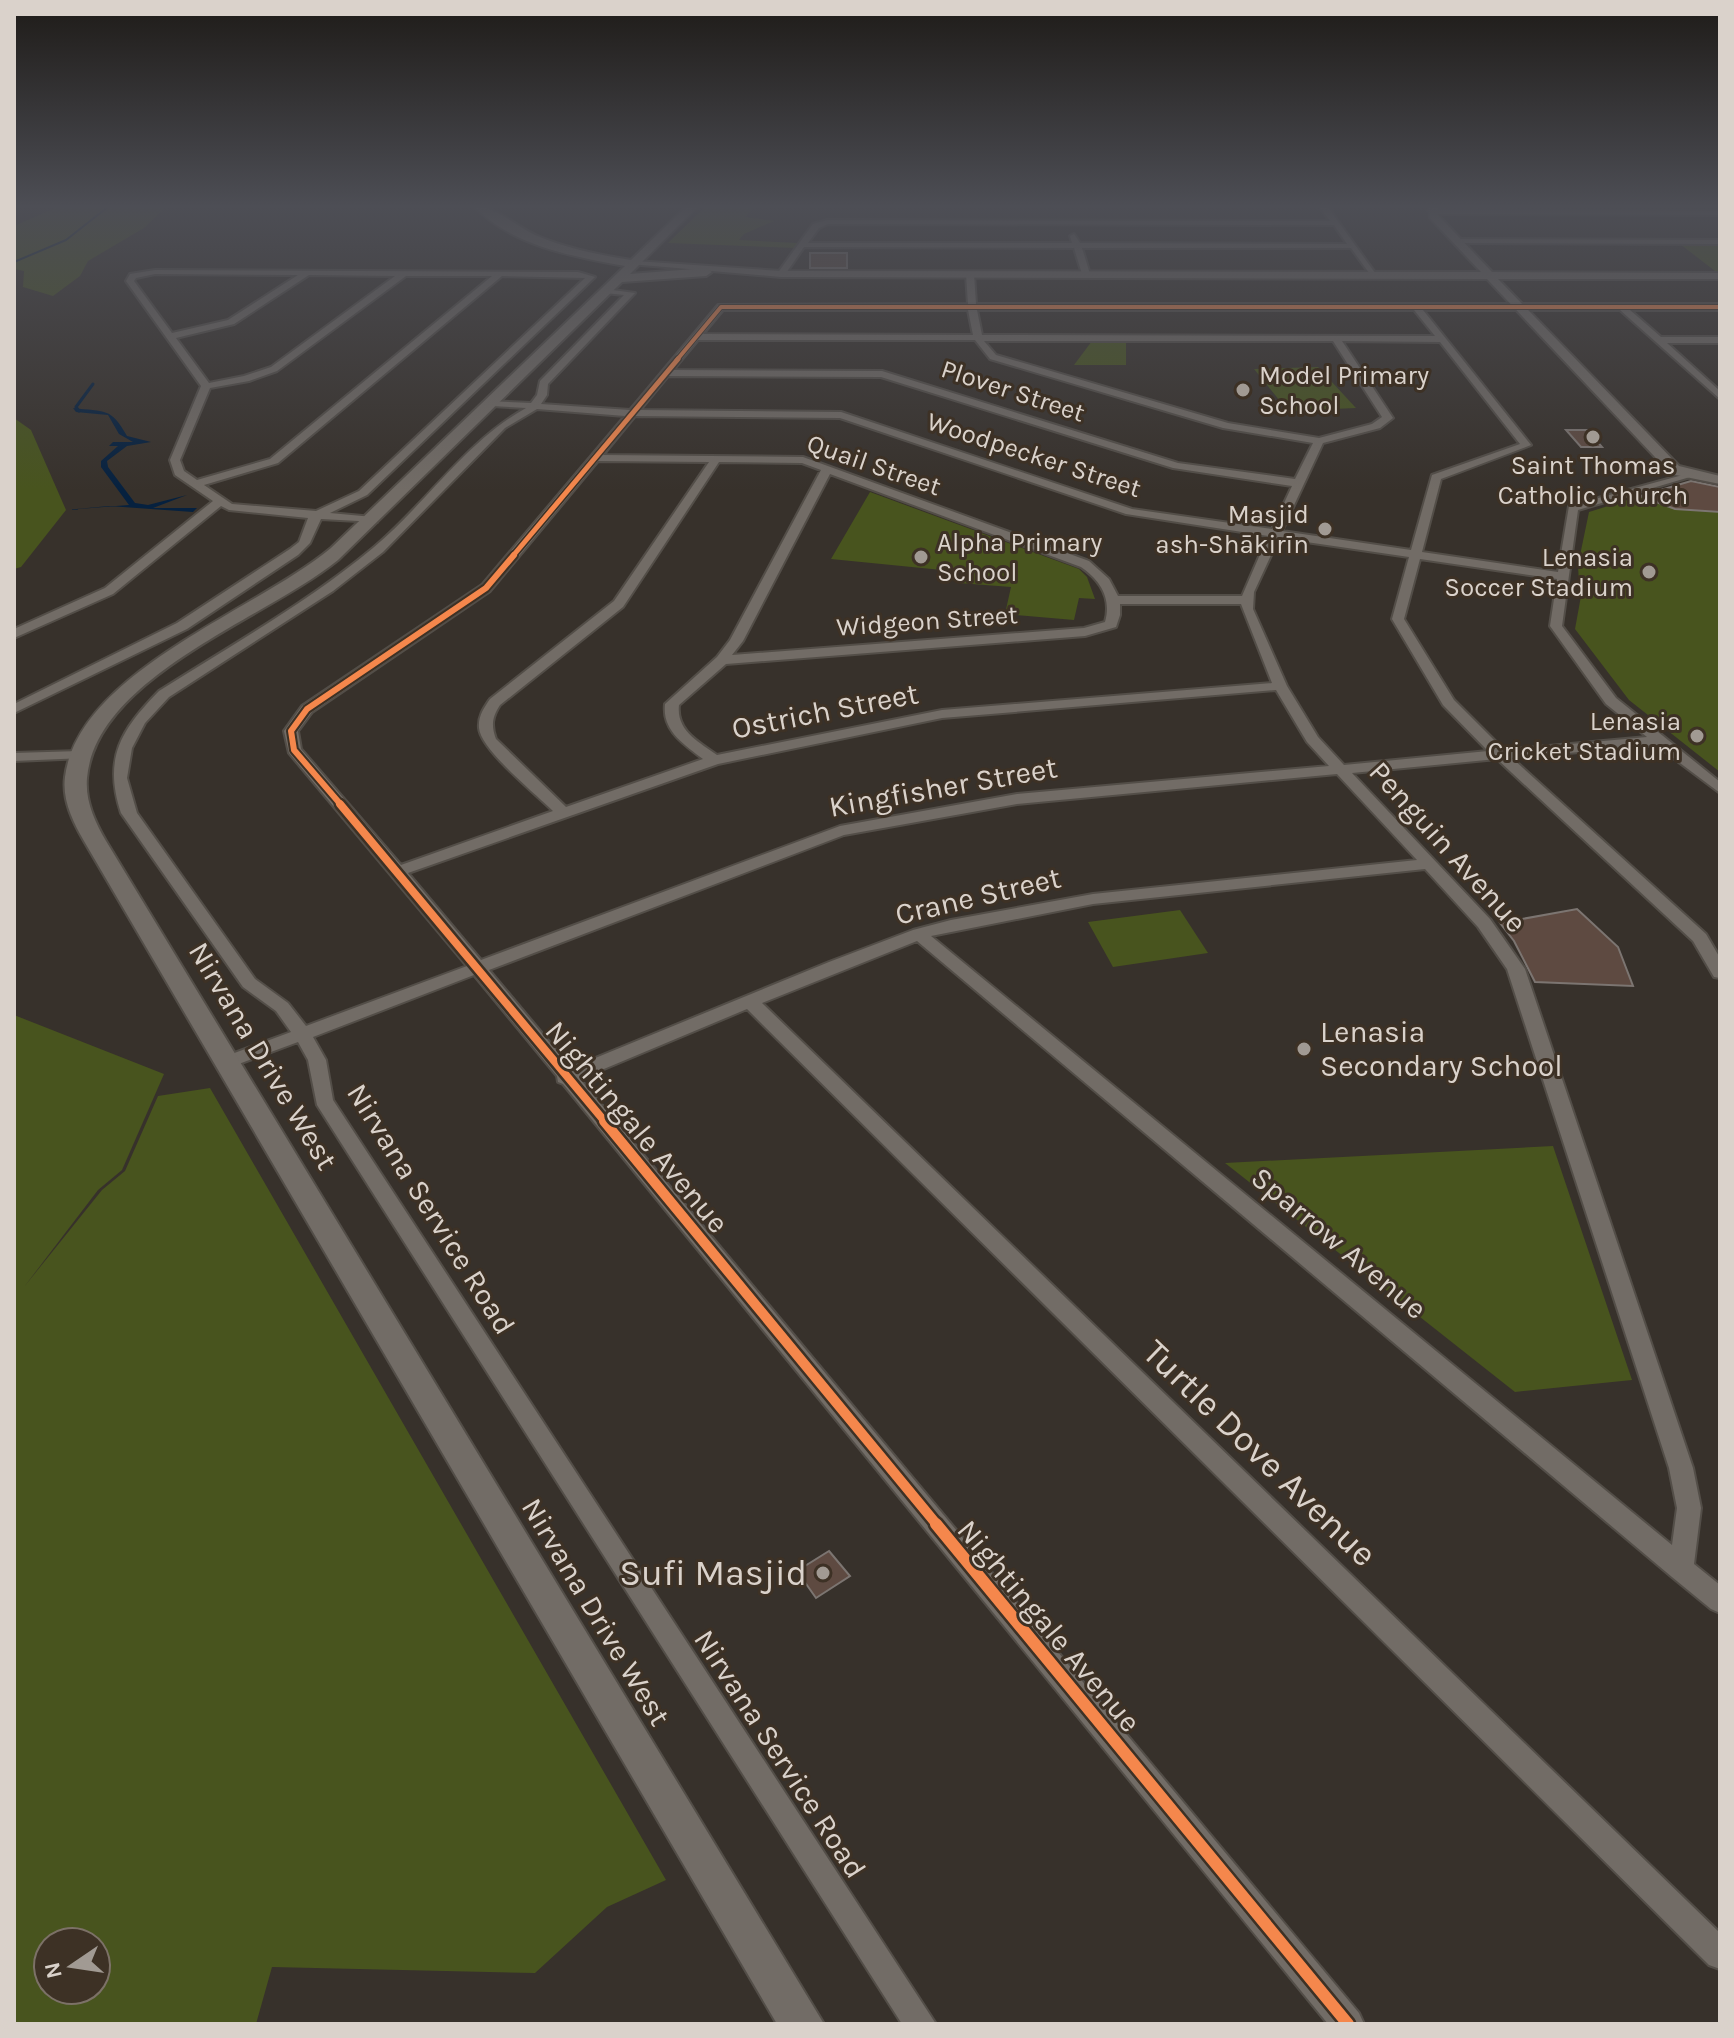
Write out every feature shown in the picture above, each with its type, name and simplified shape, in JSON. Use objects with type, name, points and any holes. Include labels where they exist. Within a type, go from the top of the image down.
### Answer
[{"type":"main road","name":"Nirvana Drive West","points":[[593,301],[373,520],[306,576],[133,687],[97,723],[80,755],[76,792],[84,822],[802,2024]]},
{"type":"street","points":[[145,301],[206,386]]},
{"type":"street","points":[[171,336],[231,322],[263,301]]},
{"type":"street","points":[[206,386],[246,379],[274,369],[366,301]]},
{"type":"street","points":[[195,484],[274,461],[467,301]]},
{"type":"street","points":[[14,709],[119,660],[247,585],[304,543],[307,528],[316,516],[329,506],[363,493],[567,301]]},
{"type":"street","points":[[563,305],[570,301]]},
{"type":"street","points":[[535,406],[542,395],[543,383],[623,301]]},
{"type":"street","points":[[973,301],[977,338],[985,352],[1017,365],[1227,426],[1319,441],[1376,426],[1388,418],[1336,339]]},
{"type":"street","points":[[1514,301],[1661,456],[1681,473]]},
{"type":"street","name":"Nightingale Avenue","points":[[973,305],[727,305],[713,312],[486,588],[326,696],[296,721],[291,731],[294,750],[398,871],[565,1078],[1348,2024]]},
{"type":"street","points":[[973,305],[1720,307]]},
{"type":"street","points":[[1416,306],[1526,445],[1436,477],[1398,619],[1448,702],[1501,757],[1700,938],[1720,973]]},
{"type":"street","points":[[1622,307],[1720,396]]},
{"type":"street","points":[[693,337],[1442,339]]},
{"type":"street","points":[[1658,340],[1720,340]]},
{"type":"street","name":"Plover Street","points":[[663,373],[882,374],[1177,466],[1297,483]]},
{"type":"street","points":[[206,386],[174,465],[195,484],[219,502],[245,510],[373,520]]},
{"type":"street","name":"Woodpecker Street","points":[[492,403],[631,413],[841,415],[1119,509],[1562,576]]},
{"type":"street","name":"Nirvana Service Road","points":[[535,406],[527,414],[501,426],[404,525],[355,568],[164,694],[139,721],[126,742],[118,781],[129,813],[249,983],[282,1007],[302,1034],[317,1060],[324,1100],[920,2024]]},
{"type":"street","points":[[1113,600],[1246,600],[1297,483],[1319,441]]},
{"type":"street","name":"Quail Street","points":[[593,458],[797,459],[1085,564],[1101,575],[1113,600]]},
{"type":"street","points":[[564,813],[490,741],[485,732],[487,713],[495,702],[619,604],[717,458]]},
{"type":"street","points":[[714,760],[675,729],[670,712],[679,695],[722,660],[736,641],[827,469]]},
{"type":"street","points":[[1720,480],[1681,473],[1573,508],[1557,630],[1611,701],[1720,789]]},
{"type":"street","points":[[14,634],[109,591],[219,502]]},
{"type":"street","name":"Widgeon Street","points":[[722,660],[1085,632],[1111,624],[1113,600]]},
{"type":"street","name":"Penguin Avenue","points":[[1246,600],[1280,686],[1312,739],[1496,937],[1521,982],[1681,1468],[1689,1508],[1681,1569]]},
{"type":"street","name":"Ostrich Street","points":[[398,871],[714,760],[942,714],[1280,686]]},
{"type":"street","name":"Kingfisher Street","points":[[228,1062],[816,838],[851,828],[1017,799],[1501,757],[1659,740]]},
{"type":"street","points":[[14,757],[80,755]]},
{"type":"street","points":[[14,764],[31,757]]},
{"type":"street","name":"Crane Street","points":[[565,1078],[919,934],[1001,913],[1093,899],[1429,864]]},
{"type":"street","name":"Sparrow Avenue","points":[[919,934],[1720,1601]]},
{"type":"street","name":"Turtle Dove Avenue","points":[[750,1002],[1720,1954]]},
{"type":"green space","points":[[1092,341],[1126,341],[1126,365],[1074,365]]},
{"type":"green space","points":[[1318,367],[1356,408],[1288,411],[1254,369]]},
{"type":"green space","points":[[14,418],[31,430],[66,510],[21,567],[14,569]]},
{"type":"green space","points":[[870,492],[1079,569],[1087,577],[1095,599],[1079,598],[1074,620],[1005,614],[1011,587],[959,583],[962,572],[831,559]]},
{"type":"green space","name":"Lenasia Soccer Stadium","points":[[1640,496],[1675,509],[1720,512],[1720,772],[1629,700],[1575,629],[1583,585],[1579,584],[1578,565],[1589,512]]},
{"type":"green space","points":[[1180,910],[1208,953],[1113,967],[1088,922]]},
{"type":"green space","points":[[14,1015],[164,1074],[122,1170],[98,1190],[24,1287],[102,1190],[125,1171],[158,1096],[210,1088],[666,1880],[607,1907],[535,1973],[272,1967],[256,2024],[14,2024]]},
{"type":"green space","points":[[1553,1146],[1632,1380],[1515,1392],[1225,1163]]},
{"type":"water","points":[[73,408],[111,415],[127,436],[151,442],[127,446],[107,461],[108,467],[135,503],[148,505],[187,495],[153,508],[197,508],[193,512],[113,506],[129,505],[101,467],[101,461],[118,446],[109,446],[113,442],[133,442],[119,434],[108,415],[76,412]]},
{"type":"building","name":"Saint Thomas Catholic Church","points":[[1566,430],[1587,430],[1602,447],[1581,447]]},
{"type":"building","points":[[1691,481],[1720,487],[1720,512],[1675,509],[1640,496]]},
{"type":"building","points":[[1577,909],[1618,947],[1633,986],[1535,982],[1514,941],[1500,923]]},
{"type":"building","name":"Sufi Masjid","points":[[829,1551],[850,1576],[816,1598],[797,1571]]},
{"type":"waterway","points":[[79,411],[76,407],[93,384]]},
{"type":"cycle path","points":[[1348,2024],[398,871],[294,750],[291,731],[307,709],[486,588],[721,307],[1720,307]]},
{"type":"place","name":"Model Primary School","points":[[1243,390]]},
{"type":"place","name":"Saint Thomas Catholic Church","points":[[1593,437]]},
{"type":"place","name":"Masjid ash-Shākirīn","points":[[1325,529]]},
{"type":"place","name":"Alpha Primary School","points":[[921,557]]},
{"type":"place","name":"Lenasia Soccer Stadium","points":[[1649,572]]},
{"type":"place","name":"Lenasia Cricket Stadium","points":[[1697,736]]},
{"type":"place","name":"Lenasia Secondary School","points":[[1304,1049]]},
{"type":"place","name":"Sufi Masjid","points":[[823,1573]]}]
